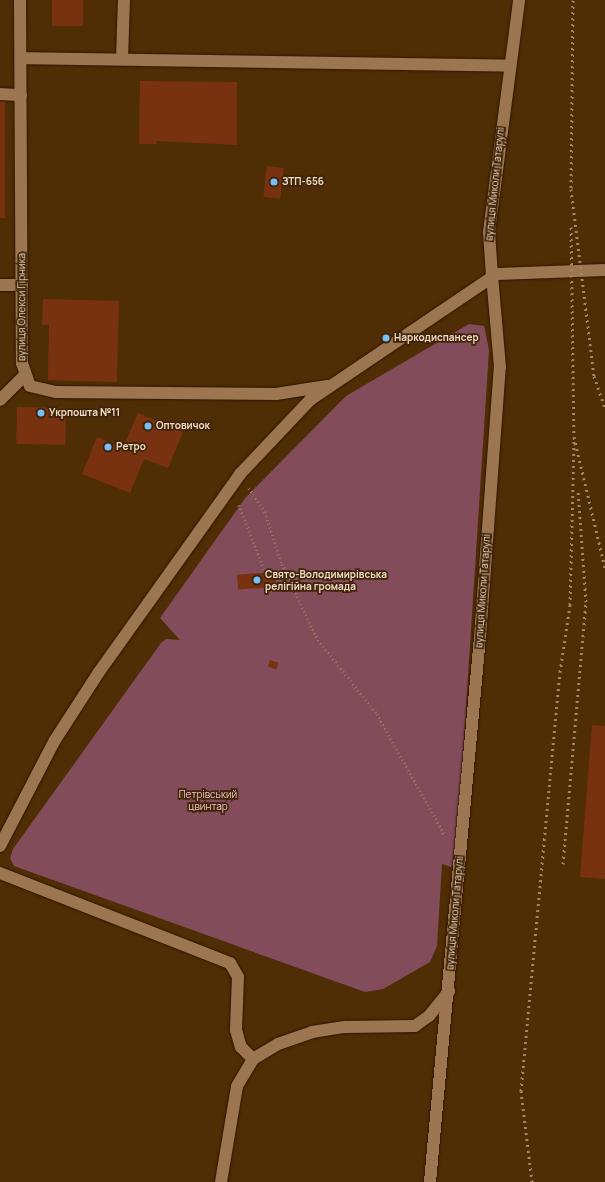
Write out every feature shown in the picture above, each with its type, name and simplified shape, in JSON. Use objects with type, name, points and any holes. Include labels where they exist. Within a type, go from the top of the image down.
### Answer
[{"type":"street","name":"вулиця Олекси Гірника","points":[[20,0],[24,376],[30,386],[56,392],[276,394],[327,386]]},
{"type":"street","points":[[122,59],[124,0]]},
{"type":"street","name":"вулиця Миколи Татарулі","points":[[430,1182],[449,991],[500,367],[489,232],[519,0]]},
{"type":"street","points":[[21,58],[510,66]]},
{"type":"street","points":[[0,94],[22,96]]},
{"type":"street","points":[[0,846],[55,740],[232,485],[240,474],[327,386],[492,276],[517,271],[605,270]]},
{"type":"street","points":[[0,285],[22,285]]},
{"type":"street","points":[[0,400],[24,376]]},
{"type":"street","points":[[0,873],[230,963],[238,977],[236,1030],[242,1047],[253,1059]]},
{"type":"street","points":[[221,1182],[237,1086],[253,1059],[278,1044],[312,1032],[345,1027],[415,1026],[429,1016],[449,991]]},
{"type":"path","points":[[240,474],[265,512],[282,564],[318,640],[377,714],[446,838]]},
{"type":"path","points":[[232,485],[264,569]]},
{"type":"green space","name":"Петрівський цвинтар","points":[[469,324],[484,326],[489,350],[456,863],[451,867],[442,864],[437,946],[430,962],[383,989],[365,992],[14,866],[10,858],[13,849],[161,643],[166,639],[180,640],[160,618],[246,497],[346,396]]},
{"type":"building","points":[[52,0],[83,0],[83,26],[52,26]]},
{"type":"building","points":[[140,81],[237,82],[237,145],[156,141],[157,144],[139,144]]},
{"type":"building","points":[[0,101],[5,101],[5,218],[0,218]]},
{"type":"building","name":"ЗТП-656","points":[[267,166],[284,168],[280,199],[263,197]]},
{"type":"building","points":[[43,299],[119,301],[117,382],[48,380],[49,325],[42,325]]},
{"type":"building","points":[[17,407],[66,408],[65,445],[16,444]]},
{"type":"building","points":[[138,413],[183,432],[168,468],[144,459],[130,493],[82,474],[97,437],[123,448]]},
{"type":"building","name":"Свято-Володимирівська релігійна громада","points":[[275,572],[276,587],[238,590],[237,575]]},
{"type":"building","points":[[270,660],[279,663],[276,669],[268,667]]},
{"type":"building","points":[[592,725],[605,726],[605,879],[580,877]]},
{"type":"railway","points":[[573,0],[571,189],[594,376],[605,408]]},
{"type":"railway","points":[[571,227],[574,437],[605,568]]},
{"type":"railway","points":[[532,1182],[521,1091],[560,672],[570,605],[574,437]]},
{"type":"railway","points":[[563,864],[586,602],[578,491]]},
{"type":"place","name":"ЗТП-656","points":[[274,182]]},
{"type":"place","name":"Наркодиспансер","points":[[386,338]]},
{"type":"place","name":"Укрпошта №11","points":[[41,413]]},
{"type":"place","name":"Оптовичок","points":[[148,426]]},
{"type":"place","name":"Ретро","points":[[108,447]]},
{"type":"place","name":"Свято-Володимирівська релігійна громада","points":[[257,580]]}]
